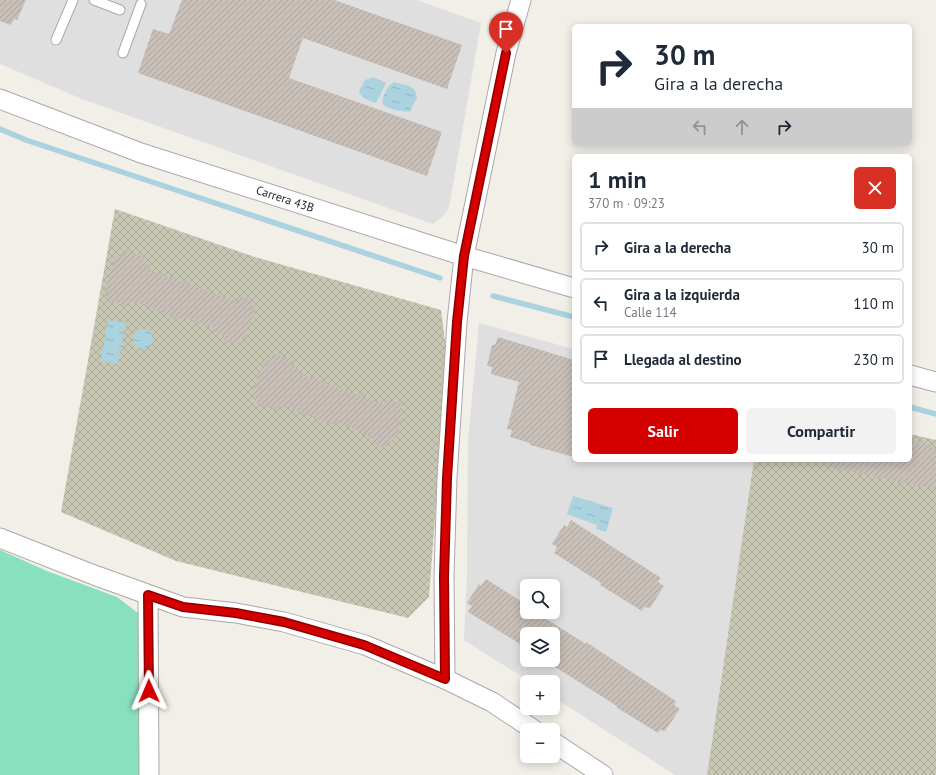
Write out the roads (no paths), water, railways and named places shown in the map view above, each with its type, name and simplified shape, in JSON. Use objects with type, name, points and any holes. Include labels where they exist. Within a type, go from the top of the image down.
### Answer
[{"type":"street","points":[[445,679],[444,583],[447,478],[457,322],[464,256],[506,53],[521,0]]},
{"type":"street","name":"Carrera 43B","points":[[0,99],[140,153],[464,256],[572,287]]},
{"type":"street","points":[[912,376],[936,382]]},
{"type":"street","points":[[0,538],[94,575],[183,607],[236,613],[284,622],[364,645],[445,679],[492,702],[524,723]]},
{"type":"street","points":[[148,595],[149,775]]},
{"type":"street","points":[[560,747],[603,775]]},
{"type":"lane","points":[[56,40],[73,0]]},
{"type":"lane","points":[[94,0],[120,10]]},
{"type":"lane","points":[[123,53],[141,4]]},
{"type":"water","points":[[373,77],[386,83],[376,103],[364,98],[359,91],[365,80]]},
{"type":"water","points":[[394,82],[409,86],[415,90],[417,98],[410,111],[396,110],[383,104],[382,101],[386,92],[390,85]]},
{"type":"water","points":[[108,320],[126,323],[118,364],[101,361]]},
{"type":"water","points":[[143,329],[150,332],[153,339],[150,346],[143,349],[136,346],[133,339],[136,332]]},
{"type":"water","points":[[573,496],[613,508],[606,532],[596,529],[597,525],[567,514]]},
{"type":"waterway","points":[[0,129],[26,140],[440,278]]},
{"type":"waterway","points":[[493,296],[572,316]]},
{"type":"waterway","points":[[912,408],[936,414]]}]
